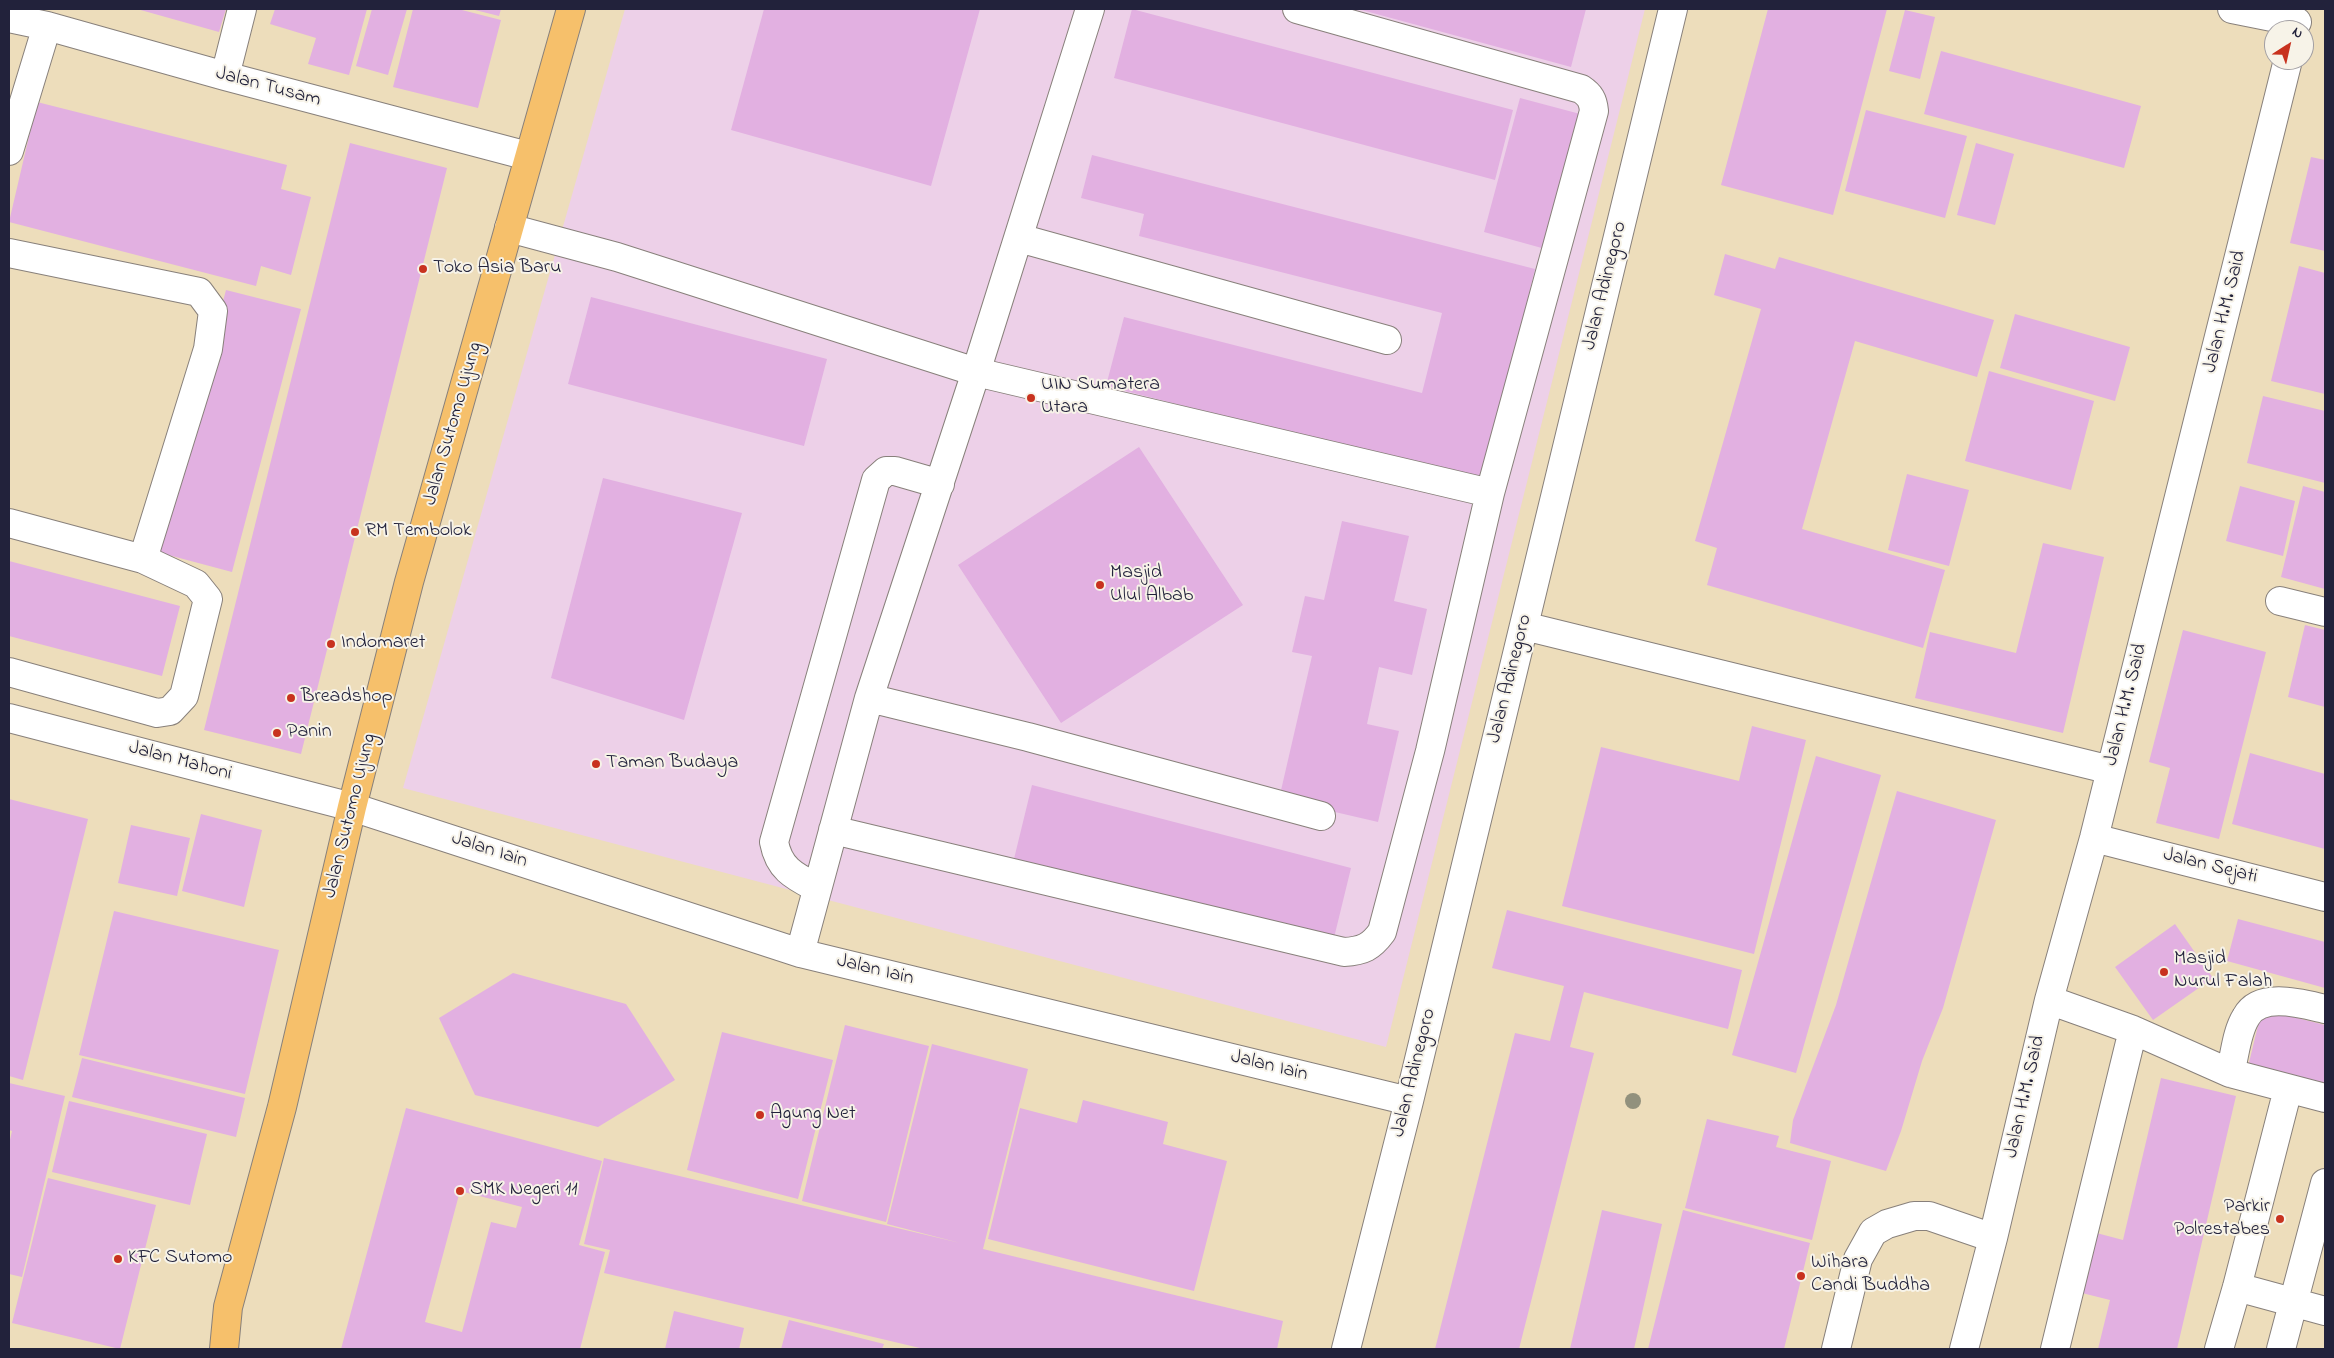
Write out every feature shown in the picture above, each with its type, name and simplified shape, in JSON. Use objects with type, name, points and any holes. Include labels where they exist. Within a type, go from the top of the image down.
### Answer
[{"type":"main road","name":"Jalan Sutomo Ujung","points":[[224,1349],[228,1308],[282,1107],[352,807],[409,582],[570,9]]},
{"type":"main road","name":"Jalan Sutomo Ujung","points":[[205,1349],[228,1308]]},
{"type":"street","points":[[225,76],[242,9]]},
{"type":"street","points":[[800,953],[869,698],[1019,238],[1090,9]]},
{"type":"street","points":[[833,830],[1344,952],[1362,951],[1373,944],[1382,932],[1430,751],[1490,493],[1594,111],[1593,102],[1589,94],[1581,89],[1297,9]]},
{"type":"street","name":"Jalan Adinegoro","points":[[1346,1349],[1524,626],[1673,9]]},
{"type":"street","points":[[2232,9],[2298,20]]},
{"type":"street","name":"Jalan Tusam","points":[[9,18],[47,26],[225,76],[528,156]]},
{"type":"street","points":[[9,151],[47,26]]},
{"type":"street","name":"Jalan H.M. Said","points":[[1964,1349],[1993,1238],[2049,1000],[2094,838],[2286,70]]},
{"type":"street","points":[[508,228],[617,256],[976,372],[1490,493]]},
{"type":"street","points":[[1019,238],[1387,340]]},
{"type":"street","points":[[9,253],[199,292],[213,311],[208,349],[143,558]]},
{"type":"street","points":[[818,888],[790,872],[777,858],[774,842],[876,480],[886,471],[895,471],[940,484]]},
{"type":"street","points":[[9,523],[143,558],[196,584],[208,599],[184,696],[170,711],[156,713],[9,672]]},
{"type":"street","points":[[2280,601],[2325,612]]},
{"type":"street","points":[[1524,626],[2111,770]]},
{"type":"street","points":[[869,698],[1028,737],[1321,816]]},
{"type":"street","name":"Jalan Mahoni","points":[[9,718],[352,807]]},
{"type":"street","name":"Jalan Iain","points":[[352,807],[800,953],[1408,1101]]},
{"type":"street","name":"Jalan Sejati","points":[[2094,838],[2325,897]]},
{"type":"street","points":[[2049,1000],[2133,1030],[2230,1073],[2325,1098]]},
{"type":"street","points":[[2230,1073],[2242,1025],[2252,1010],[2273,1002],[2303,1004],[2325,1009]]},
{"type":"street","points":[[2055,1349],[2133,1030]]},
{"type":"street","points":[[2219,1349],[2237,1288],[2288,1089]]},
{"type":"street","points":[[2281,1349],[2325,1184]]},
{"type":"street","points":[[1836,1349],[1858,1259],[1873,1232],[1887,1224],[1914,1216],[1929,1216],[1993,1238]]},
{"type":"street","points":[[2237,1288],[2325,1311]]},
{"type":"shaded area","name":"UIN Sumatera Utara","points":[[625,9],[1645,9],[1386,1047],[403,788]]},
{"type":"building","points":[[137,9],[226,9],[219,32]]},
{"type":"building","points":[[275,9],[367,9],[349,75],[308,64],[316,38],[270,24]]},
{"type":"building","points":[[372,9],[407,9],[388,75],[356,66]]},
{"type":"building","points":[[413,9],[458,9],[501,20],[478,108],[393,87]]},
{"type":"building","points":[[471,9],[501,9],[499,16]]},
{"type":"building","points":[[764,9],[980,9],[931,186],[731,130]]},
{"type":"building","points":[[1132,9],[1513,110],[1495,180],[1114,78]]},
{"type":"building","points":[[1358,9],[1586,9],[1571,67]]},
{"type":"building","points":[[1768,9],[1887,9],[1833,215],[1721,185]]},
{"type":"building","points":[[1905,10],[1935,17],[1920,79],[1889,71]]},
{"type":"building","points":[[1941,51],[2141,106],[2124,168],[1924,114]]},
{"type":"building","points":[[1520,98],[1584,115],[1549,250],[1484,232]]},
{"type":"building","points":[[37,102],[287,165],[281,189],[311,197],[291,275],[261,266],[256,286],[9,222]]},
{"type":"building","points":[[1866,110],[1967,136],[1945,218],[1845,191]]},
{"type":"building","points":[[350,143],[447,168],[301,754],[204,730]]},
{"type":"building","points":[[1976,143],[2014,154],[1995,225],[1957,215]]},
{"type":"building","points":[[1092,155],[1535,269],[1482,482],[1106,386],[1124,317],[1422,393],[1442,313],[1139,236],[1144,214],[1081,198]]},
{"type":"building","points":[[2311,157],[2325,160],[2325,251],[2290,243]]},
{"type":"building","points":[[1725,254],[1775,269],[1779,257],[1994,320],[1977,377],[1855,341],[1802,529],[1945,570],[1923,648],[1707,585],[1717,548],[1695,541],[1761,309],[1714,295]]},
{"type":"building","points":[[2299,266],[2325,273],[2325,394],[2271,381]]},
{"type":"building","points":[[226,290],[301,309],[232,572],[157,552]]},
{"type":"building","points":[[591,297],[827,359],[804,446],[568,384]]},
{"type":"building","points":[[2015,314],[2130,347],[2115,401],[2000,368]]},
{"type":"building","points":[[1989,371],[2094,401],[2071,490],[1965,461]]},
{"type":"building","points":[[2263,396],[2325,411],[2325,483],[2247,463]]},
{"type":"building","name":"Masjid Ulul Albab","points":[[1139,447],[1243,605],[1061,723],[958,565]]},
{"type":"building","points":[[1907,474],[1969,490],[1949,566],[1888,550]]},
{"type":"building","points":[[603,478],[742,513],[684,720],[551,678]]},
{"type":"building","points":[[2240,486],[2295,501],[2283,556],[2226,541]]},
{"type":"building","points":[[2303,486],[2325,492],[2325,589],[2281,577]]},
{"type":"building","points":[[1342,521],[1409,536],[1394,601],[1427,609],[1412,675],[1379,667],[1367,724],[1399,731],[1378,822],[1279,799],[1312,656],[1292,652],[1305,596],[1324,600]]},
{"type":"building","points":[[2043,543],[2104,557],[2063,733],[1915,698],[1930,632],[2016,653]]},
{"type":"building","points":[[9,561],[180,606],[162,676],[9,636]]},
{"type":"building","points":[[2305,625],[2325,630],[2325,707],[2288,697]]},
{"type":"building","points":[[2183,630],[2266,652],[2219,839],[2156,823],[2170,768],[2149,762]]},
{"type":"building","points":[[1752,726],[1806,740],[1754,954],[1562,906],[1601,747],[1739,781]]},
{"type":"building","points":[[2250,753],[2325,774],[2325,849],[2232,824]]},
{"type":"building","points":[[1816,756],[1881,775],[1796,1073],[1732,1055]]},
{"type":"building","points":[[1032,785],[1351,868],[1332,946],[1013,863]]},
{"type":"building","points":[[1897,791],[1996,820],[1943,1008],[1922,1061],[1901,1131],[1886,1171],[1790,1143],[1793,1120],[1836,1005]]},
{"type":"building","points":[[9,799],[88,819],[23,1080],[9,1076]]},
{"type":"building","points":[[201,814],[262,830],[244,907],[182,891]]},
{"type":"building","points":[[131,825],[190,838],[177,896],[118,883]]},
{"type":"building","points":[[1507,910],[1742,970],[1728,1029],[1584,992],[1570,1047],[1594,1053],[1519,1349],[1435,1349],[1515,1033],[1550,1041],[1564,986],[1492,968]]},
{"type":"building","points":[[114,911],[279,950],[245,1094],[79,1055]]},
{"type":"building","points":[[2238,919],[2325,942],[2325,988],[2227,961]]},
{"type":"building","name":"Masjid Nurul Falah","points":[[2175,924],[2213,978],[2153,1020],[2115,967]]},
{"type":"building","points":[[513,973],[626,1004],[675,1080],[598,1127],[475,1095],[439,1018]]},
{"type":"building","points":[[2262,1009],[2325,1025],[2325,1095],[2246,1075]]},
{"type":"building","points":[[845,1025],[929,1046],[886,1222],[802,1201]]},
{"type":"building","name":"Agung Net","points":[[722,1032],[833,1060],[798,1199],[687,1170]]},
{"type":"building","points":[[932,1044],[1028,1069],[983,1249],[1283,1321],[1277,1349],[924,1349],[604,1273],[610,1250],[584,1244],[604,1158],[960,1243],[887,1224]]},
{"type":"building","points":[[82,1058],[245,1098],[236,1137],[72,1097]]},
{"type":"building","points":[[2161,1078],[2236,1096],[2177,1349],[2098,1349],[2110,1300],[2074,1291],[2089,1231],[2123,1240]]},
{"type":"building","points":[[9,1083],[65,1096],[22,1277],[9,1274],[9,1144],[12,1131],[9,1130]]},
{"type":"building","points":[[1083,1100],[1168,1122],[1163,1144],[1227,1161],[1194,1291],[988,1239],[1020,1108],[1077,1123]]},
{"type":"building","points":[[69,1101],[207,1134],[190,1205],[52,1172]]},
{"type":"building","points":[[406,1108],[602,1161],[579,1245],[605,1252],[580,1349],[341,1349]],"holes":[[[460,1191],[522,1207],[516,1228],[491,1222],[462,1332],[425,1322]]]},
{"type":"building","points":[[1707,1119],[1779,1136],[1776,1147],[1831,1161],[1812,1240],[1685,1208]]},
{"type":"building","points":[[48,1178],[156,1205],[120,1349],[12,1323]]},
{"type":"building","points":[[1602,1210],[1662,1224],[1634,1349],[1570,1349]]},
{"type":"building","points":[[1683,1210],[1810,1243],[1784,1349],[1648,1349]]},
{"type":"building","points":[[674,1311],[744,1328],[739,1349],[665,1349]]},
{"type":"building","points":[[789,1320],[884,1344],[882,1349],[781,1349]]},
{"type":"place","name":"Toko Asia Baru","points":[[423,269]]},
{"type":"place","name":"UIN Sumatera Utara","points":[[1031,398]]},
{"type":"place","name":"RM Tembolok","points":[[355,532]]},
{"type":"place","name":"Masjid Ulul Albab","points":[[1100,585]]},
{"type":"place","name":"Indomaret","points":[[331,644]]},
{"type":"place","name":"Breadshop","points":[[291,698]]},
{"type":"place","name":"Panin","points":[[277,733]]},
{"type":"place","name":"Taman Budaya","points":[[596,764]]},
{"type":"place","name":"Masjid Nurul Falah","points":[[2164,972]]},
{"type":"place","name":"Agung Net","points":[[760,1115]]},
{"type":"place","name":"SMK Negeri 11","points":[[460,1191]]},
{"type":"place","name":"Parkir Polrestabes","points":[[2280,1219]]},
{"type":"place","name":"KFC Sutomo","points":[[118,1259]]},
{"type":"place","name":"Wihara Candi Buddha","points":[[1801,1276]]}]
